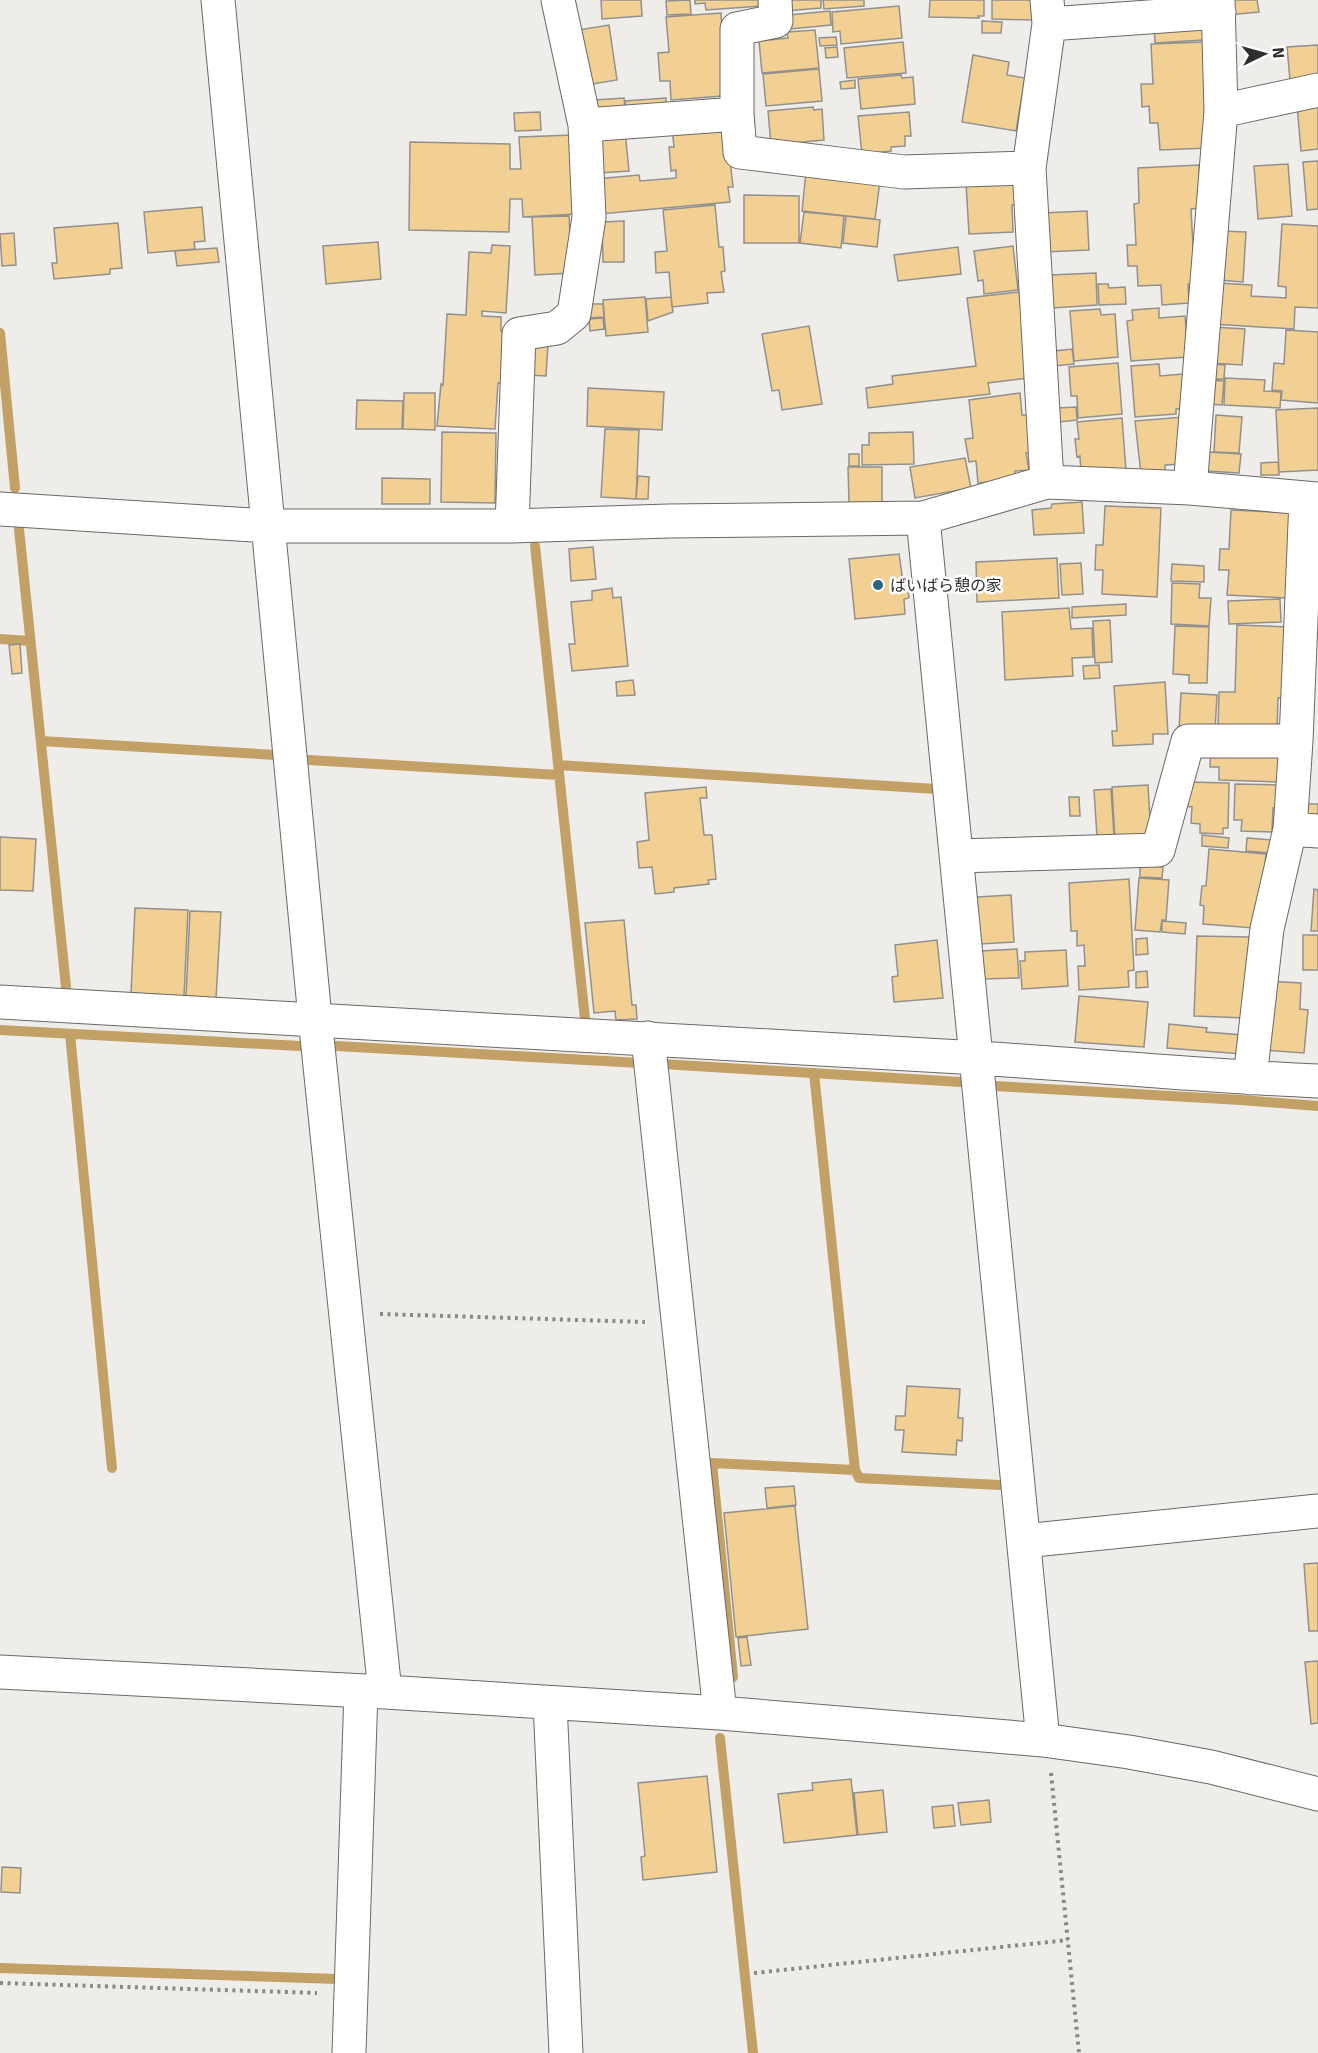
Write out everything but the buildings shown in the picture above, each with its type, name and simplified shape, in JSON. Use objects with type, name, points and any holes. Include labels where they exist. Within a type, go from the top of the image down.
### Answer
[{"type":"street","points":[[218,0],[315,1018],[346,1313],[373,1692],[351,1994],[349,2053]]},
{"type":"street","points":[[512,526],[519,334],[557,328],[574,314],[590,217],[585,125],[558,0]]},
{"type":"street","points":[[775,0],[776,21],[737,29],[737,114],[740,152],[904,172],[1029,168]]},
{"type":"street","points":[[1047,482],[1029,168],[1048,12],[1218,6],[1221,111],[1190,488]]},
{"type":"street","points":[[1221,111],[1318,90]]},
{"type":"street","points":[[585,125],[737,114]]},
{"type":"street","points":[[0,509],[268,526],[512,526],[669,521],[923,518],[1047,482],[1190,488],[1312,499],[1296,741],[1304,830],[1267,929],[1250,1078]]},
{"type":"street","points":[[923,518],[975,1058],[1046,1741]]},
{"type":"street","points":[[956,856],[1158,850],[1188,741],[1296,741]]},
{"type":"street","points":[[0,1002],[315,1018],[1318,1081]]},
{"type":"street","points":[[648,1038],[720,1713]]},
{"type":"street","points":[[1024,1541],[1318,1511]]},
{"type":"street","points":[[0,1672],[720,1713],[1046,1741],[1129,1752],[1211,1767],[1318,1794]]},
{"type":"street","points":[[550,1703],[566,2053]]},
{"type":"path","points":[[346,1313],[679,1323]]},
{"type":"path","points":[[1046,1741],[1079,2053]]},
{"type":"path","points":[[754,1973],[1068,1940]]},
{"type":"path","points":[[0,1983],[351,1994]]},
{"type":"waterway","points":[[0,333],[15,488]]},
{"type":"waterway","points":[[19,529],[66,987]]},
{"type":"waterway","points":[[535,546],[585,1019]]},
{"type":"waterway","points":[[0,639],[30,641]]},
{"type":"waterway","points":[[41,741],[275,755]]},
{"type":"waterway","points":[[309,760],[559,775]]},
{"type":"waterway","points":[[558,765],[936,789]]},
{"type":"waterway","points":[[0,1030],[300,1046]]},
{"type":"waterway","points":[[70,1034],[112,1468]]},
{"type":"waterway","points":[[336,1046],[640,1063]]},
{"type":"waterway","points":[[662,1064],[961,1082]]},
{"type":"waterway","points":[[733,1677],[712,1463],[855,1470],[814,1073]]},
{"type":"waterway","points":[[994,1086],[1318,1106]]},
{"type":"waterway","points":[[855,1470],[859,1478],[1000,1485]]},
{"type":"waterway","points":[[720,1738],[753,2053]]},
{"type":"waterway","points":[[0,1968],[337,1979]]},
{"type":"place","name":"ばいばら憩の家","points":[[878,585]]}]
